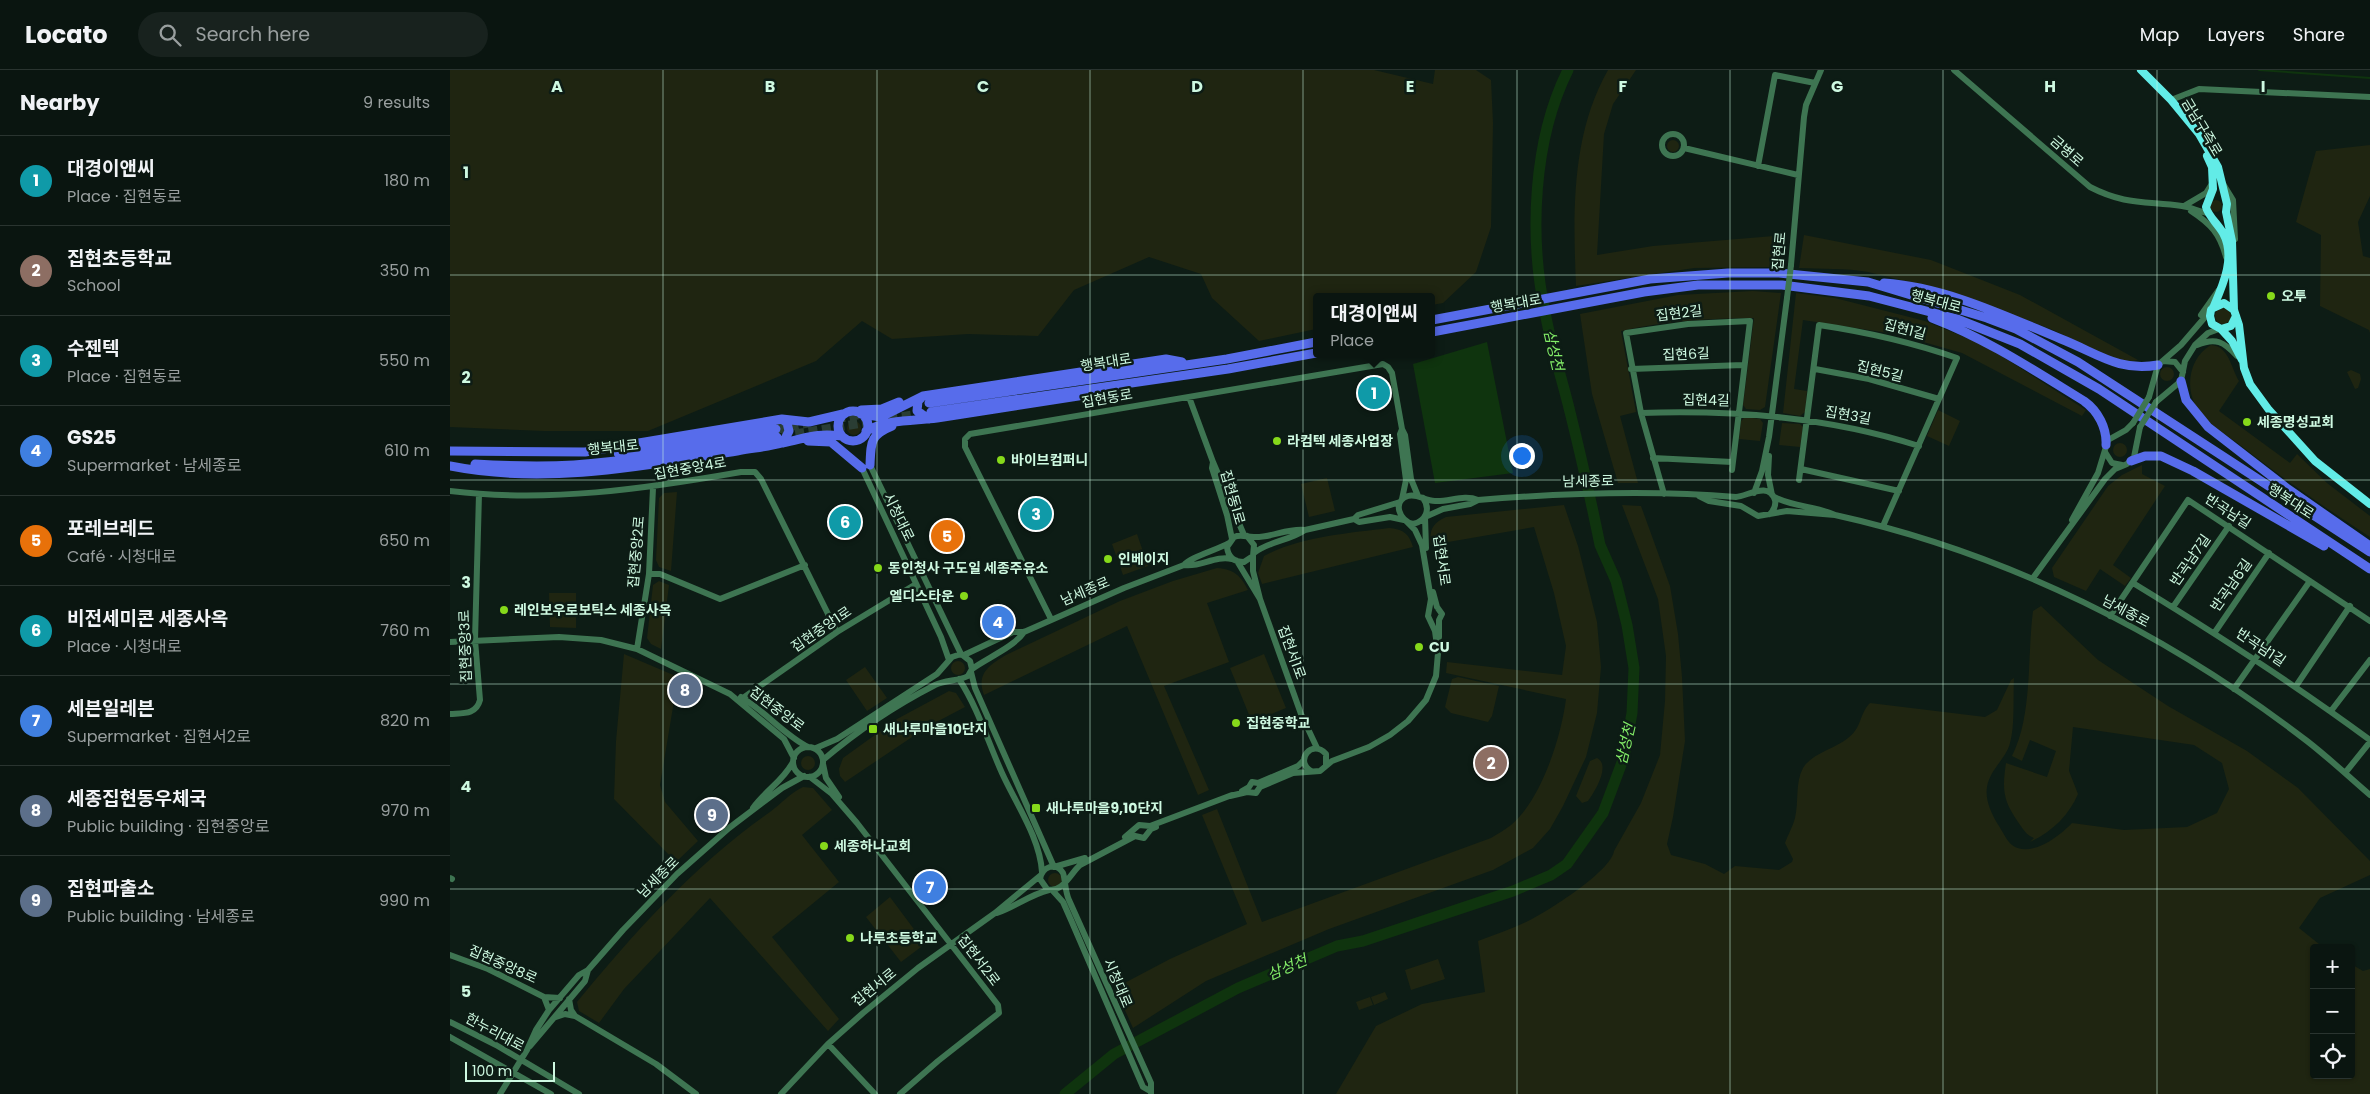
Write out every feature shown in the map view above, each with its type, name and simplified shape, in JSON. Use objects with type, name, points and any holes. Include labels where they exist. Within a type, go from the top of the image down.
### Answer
[{"type":"highway","name":"행복대로","points":[[1435,319],[1650,279],[1728,273],[1779,273],[1868,282],[1987,318],[2040,340],[2078,362],[2370,552]]},
{"type":"highway","points":[[1868,282],[1901,284],[1980,307],[2080,346],[2115,363],[2136,368],[2160,363]]},
{"type":"highway","name":"행복대로","points":[[1435,331],[1644,292],[1698,285],[1782,285],[1869,296],[1897,305],[1957,319],[2020,344],[2099,389],[2370,570]]},
{"type":"highway","points":[[1897,305],[1966,331],[2092,406],[2107,434],[2105,447]]},
{"type":"highway","name":"행복대로","points":[[928,407],[1192,363],[1227,360],[1313,343]]},
{"type":"highway","name":"행복대로","points":[[928,407],[1195,373],[1313,353]]},
{"type":"highway","points":[[2182,377],[2186,400],[2208,427],[2288,489],[2370,546]]},
{"type":"highway","points":[[450,452],[585,452],[782,419],[809,422],[852,413],[881,417],[928,407]]},
{"type":"highway","points":[[450,466],[500,472],[589,472],[634,467],[779,436],[808,435],[844,437],[856,440],[879,424],[928,407]]},
{"type":"highway","points":[[866,467],[871,443],[878,432],[928,407]]},
{"type":"highway","points":[[852,413],[867,422],[864,443],[866,467]]},
{"type":"highway","points":[[852,413],[838,427],[866,467]]},
{"type":"highway","points":[[779,436],[789,430],[787,423],[782,419]]},
{"type":"highway","name":"행복대로","points":[[450,452],[502,458],[597,455],[779,436]]},
{"type":"highway","name":"행복대로","points":[[450,462],[526,467],[573,465],[654,456],[779,436]]},
{"type":"highway","points":[[779,436],[831,442],[866,467]]},
{"type":"highway","points":[[2131,461],[2146,456],[2161,456],[2193,471],[2370,570]]},
{"type":"main road","name":"금남구즉로","points":[[2141,70],[2171,100],[2199,134],[2218,167],[2225,200]]},
{"type":"main road","name":"금남구즉로","points":[[2171,100],[2195,134],[2212,167],[2212,182],[2208,199]]},
{"type":"main road","points":[[2243,362],[2232,341],[2210,320],[2212,309],[2231,264],[2225,238],[2206,207],[2208,199],[2219,196],[2225,200],[2231,264],[2232,284],[2235,312],[2243,362],[2250,384],[2269,410],[2315,461],[2370,504]]},
{"type":"main road","points":[[2210,215],[2221,217],[2226,212]]},
{"type":"main road","points":[[2212,309],[2224,303],[2235,312]]},
{"type":"main road","points":[[2220,329],[2231,326],[2235,312]]},
{"type":"street","name":"집현로","points":[[1753,493],[1762,472],[1769,438],[1791,264],[1806,105],[1821,70]]},
{"type":"street","name":"금병로","points":[[1954,70],[2090,187],[2126,202],[2184,206]]},
{"type":"street","points":[[1758,166],[1775,75],[1814,83]]},
{"type":"street","points":[[2171,100],[2199,89],[2370,97]]},
{"type":"street","points":[[1684,148],[1798,175]]},
{"type":"street","points":[[2184,206],[2206,192],[2212,182]]},
{"type":"street","points":[[2222,182],[2234,207],[2231,264]]},
{"type":"street","points":[[2184,206],[2208,199]]},
{"type":"street","points":[[2184,206],[2210,215]]},
{"type":"street","points":[[2184,206],[2213,228],[2223,243],[2231,264]]},
{"type":"street","points":[[2071,524],[2076,509],[2098,473],[2105,447],[2112,437],[2126,430],[2133,423],[2149,397],[2160,363],[2181,345],[2222,283]]},
{"type":"street","points":[[2195,326],[2212,309]]},
{"type":"street","name":"집현2길","points":[[1664,494],[1652,458],[1641,413],[1631,369],[1626,333],[1688,324],[1750,321],[1737,413],[1732,470]]},
{"type":"street","name":"집현1길","points":[[1799,480],[1819,325],[1873,333],[1925,346],[1957,358],[1884,526]]},
{"type":"street","points":[[2033,578],[2105,479],[2122,465],[2131,461],[2140,428],[2156,402],[2182,377],[2185,361],[2194,347],[2208,333],[2220,329]]},
{"type":"street","points":[[2194,347],[2209,341],[2218,340],[2228,345],[2243,362]]},
{"type":"street","points":[[2160,363],[2175,362],[2182,377]]},
{"type":"street","name":"집현동로","points":[[1051,619],[970,456],[965,440],[970,434],[1382,364],[1388,367],[1392,374],[1402,429],[1405,435],[1411,479],[1420,497]]},
{"type":"street","name":"집현6길","points":[[1631,369],[1743,366]]},
{"type":"street","name":"집현5길","points":[[1814,370],[1869,380],[1939,399]]},
{"type":"street","name":"집현동1로","points":[[1188,397],[1213,462],[1245,536]]},
{"type":"street","name":"집현4길","points":[[1641,413],[1737,413],[1772,416]]},
{"type":"street","name":"집현3길","points":[[1772,416],[1854,428],[1919,446]]},
{"type":"street","name":"집현동로","points":[[1401,501],[1406,480],[1400,434],[1402,429]]},
{"type":"street","name":"집현로","points":[[1769,438],[1768,475],[1773,496]]},
{"type":"street","points":[[2105,447],[2106,455],[2112,463],[2122,465]]},
{"type":"street","points":[[1652,458],[1732,462]]},
{"type":"street","name":"집현동1로","points":[[1213,462],[1212,468],[1227,515],[1230,541]]},
{"type":"street","name":"시청대로","points":[[866,467],[916,584],[942,637],[948,662]]},
{"type":"street","name":"시청대로","points":[[866,467],[962,655]]},
{"type":"street","points":[[1801,469],[1899,491]]},
{"type":"street","name":"집현중앙4로","points":[[450,491],[479,494],[562,496],[653,488],[741,472],[755,472],[761,479],[837,632]]},
{"type":"street","name":"집현중앙2로","points":[[637,648],[648,574],[653,488]]},
{"type":"street","points":[[1764,490],[1773,496],[1775,506],[1770,514],[1758,516],[1751,511],[1748,502],[1753,493],[1764,490]]},
{"type":"street","name":"남세종로","points":[[1425,517],[1443,509],[1470,504],[1478,500],[1548,494],[1618,493],[1746,496],[1753,493]]},
{"type":"street","name":"집현중앙3로","points":[[450,714],[473,712],[478,707],[480,700],[474,640],[479,494]]},
{"type":"street","points":[[1305,530],[1294,528],[1267,536],[1245,536],[1230,541],[1228,551],[1234,560],[1244,562],[1261,547],[1305,530],[1354,519],[1358,515],[1401,501],[1410,495],[1420,497],[1427,507],[1425,517],[1418,523],[1390,517],[1359,522],[1354,519]]},
{"type":"street","name":"남세종로","points":[[1698,496],[1741,506],[1751,511]]},
{"type":"street","name":"남세종로","points":[[1773,496],[1791,504],[1824,510],[1835,516]]},
{"type":"street","name":"남세종로","points":[[1420,497],[1433,502],[1470,497],[1478,500]]},
{"type":"street","name":"반곡남길","points":[[2110,616],[2188,500],[2370,621]]},
{"type":"street","points":[[1401,501],[1399,512],[1405,521]]},
{"type":"street","name":"남세종로","points":[[1770,514],[1787,511],[1835,516],[1884,526],[2033,578],[2110,616],[2187,659],[2234,689],[2307,741],[2370,795]]},
{"type":"street","name":"집현서로","points":[[1425,517],[1426,547],[1433,608]]},
{"type":"street","name":"집현서로","points":[[1405,521],[1416,530],[1422,545],[1433,608]]},
{"type":"street","name":"반곡남7길","points":[[2173,607],[2229,526]]},
{"type":"street","points":[[1245,536],[1253,542],[1253,554]]},
{"type":"street","name":"남세종로","points":[[962,655],[1013,632],[1024,632],[1051,619],[1184,565],[1188,560],[1216,551],[1230,541]]},
{"type":"street","name":"반곡남6길","points":[[2215,632],[2269,553]]},
{"type":"street","name":"집현서1로","points":[[1253,554],[1253,571],[1260,598],[1301,714],[1308,739],[1307,752]]},
{"type":"street","name":"남세종로","points":[[1184,565],[1190,566],[1219,557],[1234,560]]},
{"type":"street","name":"집현서1로","points":[[1234,560],[1260,598]]},
{"type":"street","points":[[648,574],[660,574],[720,599],[805,565]]},
{"type":"street","points":[[2234,689],[2310,581]]},
{"type":"street","name":"반곡남1길","points":[[2133,583],[2256,659],[2331,711],[2370,741]]},
{"type":"street","name":"집현중앙1로","points":[[743,698],[837,632],[916,584]]},
{"type":"street","points":[[2296,686],[2350,606]]},
{"type":"street","points":[[1259,785],[1293,773],[1320,771],[1326,766],[1375,743],[1399,729],[1426,700],[1436,676],[1439,620],[1442,612],[1433,608],[1428,616],[1431,620],[1437,646]]},
{"type":"street","points":[[1431,620],[1439,620]]},
{"type":"street","name":"남세종로","points":[[971,670],[989,656],[1019,640],[1024,632]]},
{"type":"street","name":"집현중앙로","points":[[450,642],[579,638],[637,648],[730,694],[743,698],[775,721],[794,740],[808,747]]},
{"type":"street","points":[[971,670],[964,678],[936,685],[898,707],[842,744],[823,762],[819,773],[807,777],[797,771],[793,760],[797,752],[808,747],[816,748],[837,739],[937,674],[948,662],[962,655],[970,660],[974,688],[1054,867],[1063,872],[1064,884]]},
{"type":"street","points":[[2331,711],[2370,660]]},
{"type":"street","points":[[948,662],[949,673],[957,679],[974,706],[1041,856],[1041,883],[1051,890],[1058,889],[1080,866],[1134,834],[1136,826],[1146,829],[1250,789],[1258,792],[1259,785]]},
{"type":"street","name":"집현중앙로","points":[[730,694],[784,739],[793,760]]},
{"type":"street","name":"집현서1로","points":[[1301,714],[1317,748]]},
{"type":"street","points":[[2345,773],[2370,741]]},
{"type":"street","points":[[1259,785],[1298,766],[1304,760],[1307,752],[1317,748],[1326,754],[1336,754],[1375,743]]},
{"type":"street","points":[[816,748],[823,762]]},
{"type":"street","points":[[1326,754],[1326,766]]},
{"type":"street","name":"남세종로","points":[[500,1094],[549,1010],[579,975],[588,970],[677,874],[752,809],[762,796],[783,778],[793,760]]},
{"type":"street","points":[[1304,760],[1306,767],[1312,771]]},
{"type":"street","name":"집현서2로","points":[[823,762],[824,771],[830,786],[998,1005],[999,1013],[938,1060],[900,1094]]},
{"type":"street","name":"남세종로","points":[[752,809],[764,803],[791,782],[807,777]]},
{"type":"street","name":"집현서2로","points":[[807,777],[832,794],[857,822]]},
{"type":"street","points":[[1134,834],[1142,839],[1146,829]]},
{"type":"street","points":[[1041,874],[1049,866],[1054,867],[1080,860],[1134,834]]},
{"type":"street","name":"집현서로","points":[[781,1094],[828,1044],[863,1013],[950,944],[995,914],[1041,874]]},
{"type":"street","name":"시청대로","points":[[1064,884],[1143,1087],[1151,1092]]},
{"type":"street","name":"시청대로","points":[[1051,890],[1067,911],[1113,1013],[1151,1083],[1151,1092]]},
{"type":"street","name":"집현서로","points":[[995,914],[1011,908],[1033,894],[1051,890]]},
{"type":"street","name":"집현중앙8로","points":[[450,954],[510,979],[544,997]]},
{"type":"street","name":"남세종로","points":[[527,1050],[585,981],[588,970]]},
{"type":"street","points":[[549,1010],[544,997],[560,998]]},
{"type":"street","points":[[569,1000],[571,1010],[575,1016]]},
{"type":"street","points":[[553,1020],[565,1014],[575,1016],[656,1064],[696,1094]]},
{"type":"street","name":"한누리대로","points":[[450,1022],[579,1094]]},
{"type":"street","name":"한누리대로","points":[[450,1037],[551,1094]]},
{"type":"street","points":[[828,1044],[876,1094]]},
{"type":"shaded area","points":[[450,70],[1374,70],[1433,84],[1435,70],[1476,70],[1491,80],[1493,123],[1491,227],[1476,272],[1443,303],[1435,304],[1435,293],[1313,293],[1313,330],[1259,341],[1212,298],[1201,274],[1149,257],[1074,290],[1038,336],[968,334],[892,339],[862,321],[816,361],[648,431],[544,431],[450,427]]},
{"type":"shaded area","points":[[1608,70],[1636,70],[1613,104],[1604,134],[1597,255],[1653,246],[1786,235],[1781,267],[1694,268],[1576,286],[1575,203],[1581,148],[1587,121],[1596,95]]},
{"type":"shaded area","points":[[1671,140],[1675,140],[1679,146],[1675,152],[1671,152],[1667,148],[1667,144]]},
{"type":"shaded area","points":[[2370,145],[2370,196],[2358,222],[2363,256],[2370,258],[2370,333],[2369,330],[2320,306],[2321,235],[2296,222],[2316,151]]},
{"type":"shaded area","points":[[2214,200],[2218,200],[2222,206],[2218,212],[2214,212],[2210,208],[2210,204]]},
{"type":"shaded area","points":[[1804,235],[1931,260],[2020,295],[2138,360],[2118,360],[2030,321],[1915,284],[1868,272],[1799,268]]},
{"type":"shaded area","points":[[1753,291],[1781,293],[1765,407],[1760,410],[1746,409],[1743,405],[1754,318],[1687,321],[1621,331],[1636,412],[1620,416],[1638,483],[1618,483],[1592,394],[1580,314],[1678,295]]},
{"type":"shaded area","points":[[1796,293],[1835,298],[1925,321],[1984,345],[2086,410],[2082,416],[1962,353],[1895,334],[1803,320],[1794,389],[1807,391],[1805,412],[1800,416],[1783,413]]},
{"type":"shaded area","points":[[2223,308],[2231,316],[2223,324],[2215,316]]},
{"type":"shaded area","points":[[1487,342],[1513,473],[1435,483],[1413,364]]},
{"type":"shaded area","points":[[2211,345],[2217,346],[2226,353],[2239,381],[2219,411],[2290,463],[2297,454],[2327,483],[2370,516],[2370,537],[2288,481],[2218,430],[2203,416],[2194,403],[2191,394],[2191,375],[2197,358]]},
{"type":"shaded area","points":[[2167,367],[2172,369],[2174,374],[2172,379],[2167,381],[2162,379],[2160,374],[2162,369]]},
{"type":"shaded area","points":[[2351,370],[2360,374],[2361,379],[2358,388],[2355,389],[2347,372]]},
{"type":"shaded area","points":[[1938,410],[1960,421],[1949,446],[1927,436]]},
{"type":"shaded area","points":[[1745,417],[1760,419],[1763,423],[1760,441],[1739,439],[1741,421]]},
{"type":"shaded area","points":[[854,421],[859,423],[861,428],[859,433],[854,435],[849,433],[847,428],[849,423]]},
{"type":"shaded area","points":[[1782,423],[1800,424],[1803,427],[1800,447],[1779,445]]},
{"type":"shaded area","points":[[2120,443],[2125,445],[2127,450],[2125,455],[2120,457],[2115,455],[2113,450],[2115,445]]},
{"type":"shaded area","points":[[2142,465],[2142,474],[2165,486],[2113,565],[2131,578],[2125,586],[2100,569],[2086,591],[2054,577],[2052,568],[2108,486],[2122,475]]},
{"type":"shaded area","points":[[1327,478],[1335,511],[1309,517],[1301,484]]},
{"type":"shaded area","points":[[677,492],[671,571],[659,567],[656,560],[659,498],[664,493]]},
{"type":"shaded area","points":[[1564,505],[1578,546],[1597,622],[1601,667],[1597,713],[1586,757],[1550,829],[1533,848],[1493,870],[1329,929],[1206,981],[1133,1028],[1115,988],[1170,959],[1247,924],[1202,815],[1217,809],[1262,922],[1491,838],[1509,827],[1522,814],[1532,800],[1548,767],[1560,732],[1566,699],[1446,673],[1447,662],[1562,675],[1566,646],[1554,593],[1534,527],[1431,545],[1431,532],[1437,522],[1446,517]]},
{"type":"shaded area","points":[[1622,505],[1641,506],[1670,586],[1678,634],[1685,741],[1667,844],[1671,855],[1705,864],[1724,874],[1735,866],[1779,870],[1792,862],[1793,859],[1785,843],[1795,818],[1798,786],[1803,768],[1812,759],[1843,742],[1853,734],[1866,707],[1870,703],[1985,717],[1997,710],[2011,680],[2014,678],[2012,736],[2008,749],[1991,775],[1987,787],[1988,801],[1993,815],[2012,845],[2019,849],[2036,848],[2060,834],[2072,823],[2124,830],[2187,827],[2217,813],[2229,789],[2222,763],[2194,745],[2073,727],[2069,771],[2078,794],[2070,809],[2059,822],[2046,833],[2030,842],[2034,838],[2025,832],[2009,807],[2004,781],[2006,763],[2047,777],[2056,751],[2030,740],[2022,761],[2012,756],[2019,740],[2026,704],[2033,611],[2041,606],[2098,660],[2168,706],[2247,751],[2298,788],[2370,861],[2370,875],[2320,898],[2299,928],[2319,944],[2310,944],[2310,1079],[2355,1079],[2355,966],[2363,971],[2370,969],[2370,1094],[1336,1094],[1376,1026],[1422,1004],[1485,992],[1478,941],[1532,919],[1552,907],[1592,879],[1610,859],[1641,803],[1660,755],[1665,701],[1666,656],[1658,599]]},
{"type":"shaded area","points":[[1389,528],[1398,529],[1404,533],[1409,538],[1413,547],[1262,584],[1258,573],[1264,556],[1308,540]]},
{"type":"shaded area","points":[[1137,534],[1148,566],[1123,575],[1112,544]]},
{"type":"shaded area","points":[[1217,568],[1236,574],[1248,590],[1207,603],[1229,662],[1164,686],[1209,790],[1198,795],[1127,626],[984,695],[982,688],[983,676],[989,667],[1006,655],[1120,601],[1173,581]]},
{"type":"shaded area","points":[[659,581],[669,585],[661,649],[651,644],[647,638],[653,585]]},
{"type":"shaded area","points":[[549,593],[576,593],[576,628],[550,627]]},
{"type":"shaded area","points":[[624,654],[678,677],[660,785],[665,802],[698,841],[676,862],[614,799],[616,741]]},
{"type":"shaded area","points":[[1264,654],[1286,708],[1252,722],[1230,668]]},
{"type":"shaded area","points":[[958,661],[963,663],[965,668],[963,673],[958,675],[953,673],[951,668],[953,663]]},
{"type":"shaded area","points":[[865,667],[887,698],[867,711],[846,680]]},
{"type":"shaded area","points":[[1458,677],[1499,686],[1492,716],[1488,722],[1451,713],[1445,707],[1452,679]]},
{"type":"shaded area","points":[[949,691],[956,693],[965,707],[927,727],[845,782],[840,776],[839,769],[843,758],[897,719]]},
{"type":"shaded area","points":[[808,756],[813,758],[815,763],[813,768],[808,770],[803,768],[801,763],[803,758]]},
{"type":"shaded area","points":[[1597,758],[1601,761],[1602,766],[1600,778],[1588,801],[1582,803],[1576,796],[1590,761]]},
{"type":"shaded area","points":[[803,787],[813,788],[832,810],[802,835],[839,882],[772,937],[839,1019],[828,1031],[710,898],[624,989],[599,1023],[579,1011],[577,1002],[667,900],[716,854],[790,795]]},
{"type":"shaded area","points":[[1055,873],[1060,875],[1062,880],[1060,885],[1055,887],[1050,885],[1048,880],[1050,875]]},
{"type":"shaded area","points":[[890,897],[925,944],[901,962],[866,917]]},
{"type":"shaded area","points":[[1438,959],[1445,979],[1411,990],[1405,970]]},
{"type":"shaded area","points":[[1385,992],[1388,999],[1374,1005],[1371,997]]},
{"type":"shaded area","points":[[1370,997],[1373,1005],[1359,1010],[1356,1002]]},
{"type":"waterway","name":"삼성천","points":[[1065,1094],[1114,1054],[1238,988],[1337,946],[1363,941],[1513,891],[1551,875],[1567,864],[1603,813],[1624,757],[1632,713],[1634,668],[1627,625],[1616,581],[1600,545],[1578,445],[1550,337],[1540,283],[1537,252],[1537,189],[1541,157],[1556,97],[1568,70]]},
{"type":"waterway","points":[[2259,70],[2370,78]]},
{"type":"tunnel","points":[[836,419],[867,413]]},
{"type":"tunnel","points":[[782,436],[925,413]]},
{"type":"tunnel","points":[[776,429],[808,423]]},
{"type":"place","name":"오투","points":[[2271,296]]},
{"type":"place","name":"대경이앤씨","points":[[1374,393]]},
{"type":"place","name":"세종명성교회","points":[[2247,422]]},
{"type":"place","name":"라컴텍 세종사업장","points":[[1277,441]]},
{"type":"place","name":"바이브컴퍼니","points":[[1001,460]]},
{"type":"place","name":"수젠텍","points":[[1036,514]]},
{"type":"place","name":"비전세미콘 세종사옥","points":[[845,522]]},
{"type":"place","name":"포레브레드","points":[[947,536]]},
{"type":"place","name":"인베이지","points":[[1108,559]]},
{"type":"place","name":"동인청사 구도일 세종주유소","points":[[878,568]]},
{"type":"place","name":"엘디스타운","points":[[964,596]]},
{"type":"place","name":"레인보우로보틱스 세종사옥","points":[[504,610]]},
{"type":"place","name":"GS25","points":[[998,622]]},
{"type":"place","name":"CU","points":[[1419,647]]},
{"type":"place","name":"세종집현동우체국","points":[[685,690]]},
{"type":"place","name":"집현중학교","points":[[1236,723]]},
{"type":"place","name":"새나루마을10단지","points":[[873,729]]},
{"type":"place","name":"집현초등학교","points":[[1491,763]]},
{"type":"place","name":"새나루마을9,10단지","points":[[1036,808]]},
{"type":"place","name":"집현파출소","points":[[712,815]]},
{"type":"place","name":"세종하나교회","points":[[824,846]]},
{"type":"place","name":"세븐일레븐","points":[[930,887]]},
{"type":"place","name":"나루초등학교","points":[[850,938]]}]
